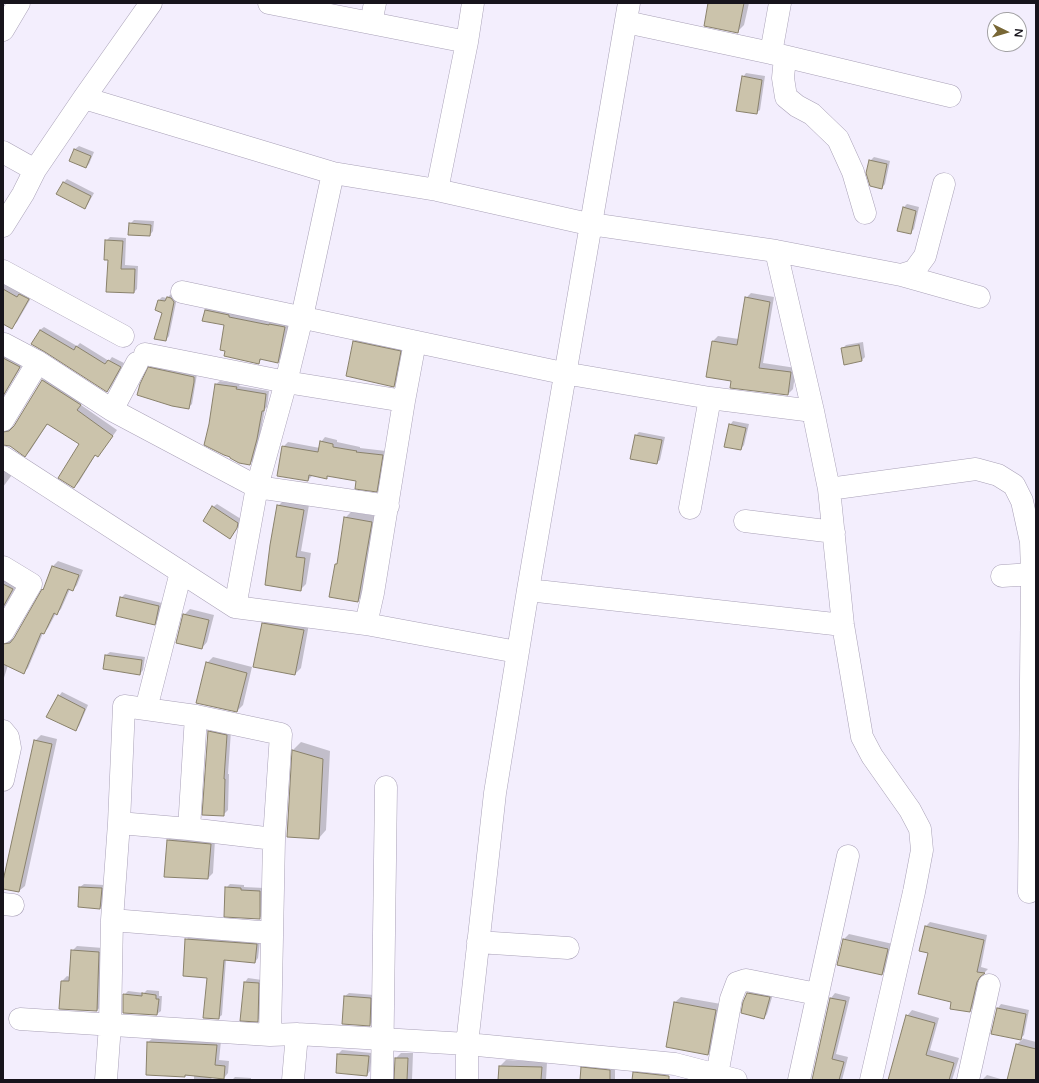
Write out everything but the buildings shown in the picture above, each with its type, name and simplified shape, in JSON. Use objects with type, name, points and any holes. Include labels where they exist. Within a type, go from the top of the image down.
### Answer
[{"type":"street","points":[[3,30],[19,3]]},
{"type":"street","points":[[3,226],[23,194],[35,170],[151,3]]},
{"type":"street","points":[[269,3],[373,13],[467,42]]},
{"type":"street","points":[[437,190],[467,42],[473,3]]},
{"type":"street","points":[[780,3],[778,55],[786,97],[797,106],[812,114],[838,139],[853,172],[865,213]]},
{"type":"street","points":[[467,1080],[467,1044],[495,793],[517,652],[628,13],[778,55],[950,96]]},
{"type":"street","points":[[84,98],[333,173],[437,190],[591,224],[776,251],[901,275],[979,297]]},
{"type":"street","points":[[3,152],[35,170]]},
{"type":"street","points":[[235,607],[257,487],[302,317],[333,173]]},
{"type":"street","points":[[901,275],[914,271],[925,256],[944,184]]},
{"type":"street","points":[[776,251],[813,411],[829,489],[843,625],[862,737],[872,756],[910,810],[920,829],[922,850],[914,892],[871,1080]]},
{"type":"street","points":[[3,271],[123,336]]},
{"type":"street","points":[[182,292],[565,373],[710,398],[813,411]]},
{"type":"street","points":[[366,624],[373,593],[415,342]]},
{"type":"street","points":[[4,344],[38,362],[112,410],[257,487],[388,506]]},
{"type":"street","points":[[112,410],[141,358],[404,401]]},
{"type":"street","points":[[3,420],[38,362]]},
{"type":"street","points":[[690,508],[710,398]]},
{"type":"street","points":[[3,457],[235,607],[366,624],[517,652]]},
{"type":"street","points":[[829,489],[976,469],[998,475],[1014,485],[1022,501],[1031,542],[1032,574],[1030,892]]},
{"type":"street","points":[[745,521],[834,532]]},
{"type":"street","points":[[3,567],[31,584],[3,632]]},
{"type":"street","points":[[146,708],[181,572]]},
{"type":"street","points":[[1002,576],[1032,574]]},
{"type":"street","points":[[528,590],[843,625]]},
{"type":"street","points":[[106,1080],[110,1025],[112,920],[119,823],[124,706],[196,716],[281,734],[274,839],[270,1034]]},
{"type":"street","points":[[189,829],[196,716]]},
{"type":"street","points":[[3,731],[8,736],[10,748],[3,780]]},
{"type":"street","points":[[382,1080],[386,787]]},
{"type":"street","points":[[119,823],[189,829],[274,839]]},
{"type":"street","points":[[799,1080],[848,856]]},
{"type":"street","points":[[112,920],[272,933]]},
{"type":"street","points":[[478,942],[568,948]]},
{"type":"street","points":[[20,1019],[467,1044],[727,1078],[731,999],[737,983],[746,980],[817,994]]},
{"type":"street","points":[[968,1080],[989,985]]},
{"type":"street","points":[[293,1080],[297,1034]]}]
